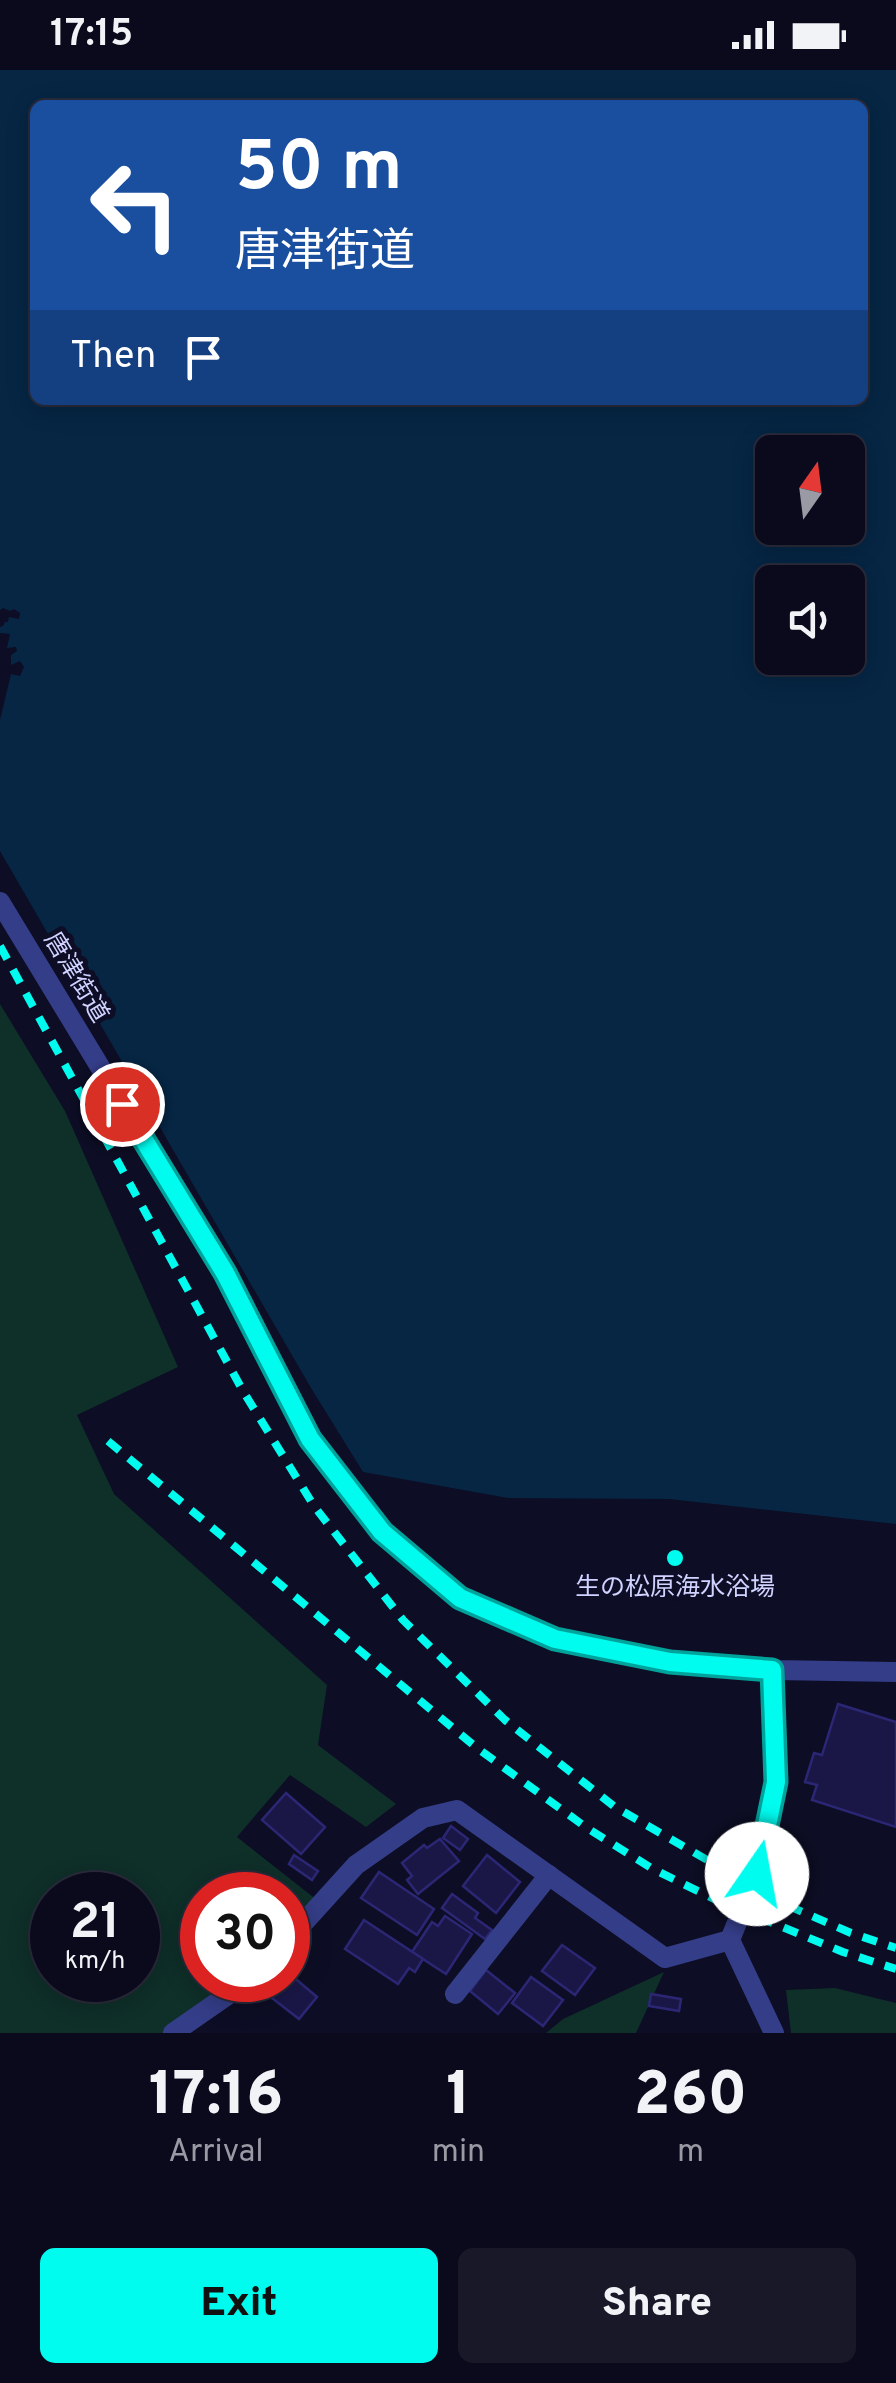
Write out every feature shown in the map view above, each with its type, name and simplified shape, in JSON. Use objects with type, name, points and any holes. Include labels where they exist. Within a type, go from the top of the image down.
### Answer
[{"type":"street","name":"唐津街道","points":[[0,902],[225,1273],[310,1439],[382,1532],[460,1598],[555,1639],[670,1662],[772,1670],[896,1672]]},
{"type":"street","points":[[757,1874],[776,1782],[772,1670]]},
{"type":"street","points":[[310,1916],[356,1865],[422,1818],[457,1810],[664,1958],[734,1932],[774,2033]]},
{"type":"street","points":[[454,1994],[550,1876]]},
{"type":"street","points":[[173,2033],[215,2002]]},
{"type":"green space","points":[[0,1004],[65,1111],[178,1367],[77,1415],[114,1494],[327,1685],[318,1745],[396,1804],[366,1827],[290,1775],[237,1837],[281,1872],[180,1872],[180,2002],[204,2002],[165,2033],[0,2033]]},
{"type":"green space","points":[[310,1895],[322,1904],[310,1914]]},
{"type":"green space","points":[[664,1972],[636,2033],[546,2033],[563,2019]]},
{"type":"green space","points":[[835,1988],[896,2003],[896,2033],[791,2033],[786,1990]]},
{"type":"water","points":[[0,70],[896,70],[896,1524],[669,1499],[508,1498],[363,1472],[0,851],[0,720],[11,674],[20,676],[24,667],[20,661],[11,665],[16,647],[7,648],[10,634],[0,633],[9,617],[19,619],[20,613],[0,610]]},
{"type":"building","points":[[838,1704],[896,1722],[896,1827],[812,1800],[817,1785],[805,1782],[814,1753],[822,1755]]},
{"type":"building","points":[[286,1793],[325,1827],[301,1854],[262,1820]]},
{"type":"building","points":[[451,1826],[468,1839],[460,1850],[443,1838]]},
{"type":"building","points":[[440,1839],[459,1861],[418,1894],[407,1880],[412,1876],[402,1863],[424,1845],[427,1848]]},
{"type":"building","points":[[294,1855],[318,1871],[312,1880],[310,1872],[300,1872],[289,1864]]},
{"type":"building","points":[[487,1855],[520,1882],[496,1913],[463,1886]]},
{"type":"building","points":[[379,1872],[434,1909],[417,1935],[361,1898]]},
{"type":"building","points":[[452,1894],[478,1913],[475,1918],[492,1930],[485,1939],[442,1908]]},
{"type":"building","points":[[445,1916],[472,1934],[446,1974],[412,1952],[432,1922],[438,1926]]},
{"type":"building","points":[[364,1920],[423,1959],[415,1972],[409,1968],[398,1984],[345,1949]]},
{"type":"building","points":[[562,1945],[595,1968],[575,1995],[542,1971]]},
{"type":"building","points":[[486,1970],[515,1993],[498,2014],[470,1991]]},
{"type":"building","points":[[531,1977],[563,2000],[543,2026],[512,2003]]},
{"type":"building","points":[[310,1991],[317,1997],[299,2019],[277,2002],[310,2002]]},
{"type":"building","points":[[651,1994],[681,1999],[679,2011],[649,2006]]},
{"type":"tunnel","points":[[736,1925],[757,1874]]},
{"type":"railway","points":[[0,946],[243,1391],[314,1506],[403,1620],[505,1720],[615,1807],[782,1903],[896,1948]]},
{"type":"railway","points":[[108,1441],[477,1748],[587,1828],[653,1869],[712,1898],[843,1952],[896,1969]]},
{"type":"place","name":"生の松原海水浴場","points":[[675,1558]]},
{"type":"route","points":[[122,1104],[225,1273],[310,1439],[382,1532],[460,1598],[555,1639],[670,1662],[772,1670],[776,1782],[757,1874]]}]
